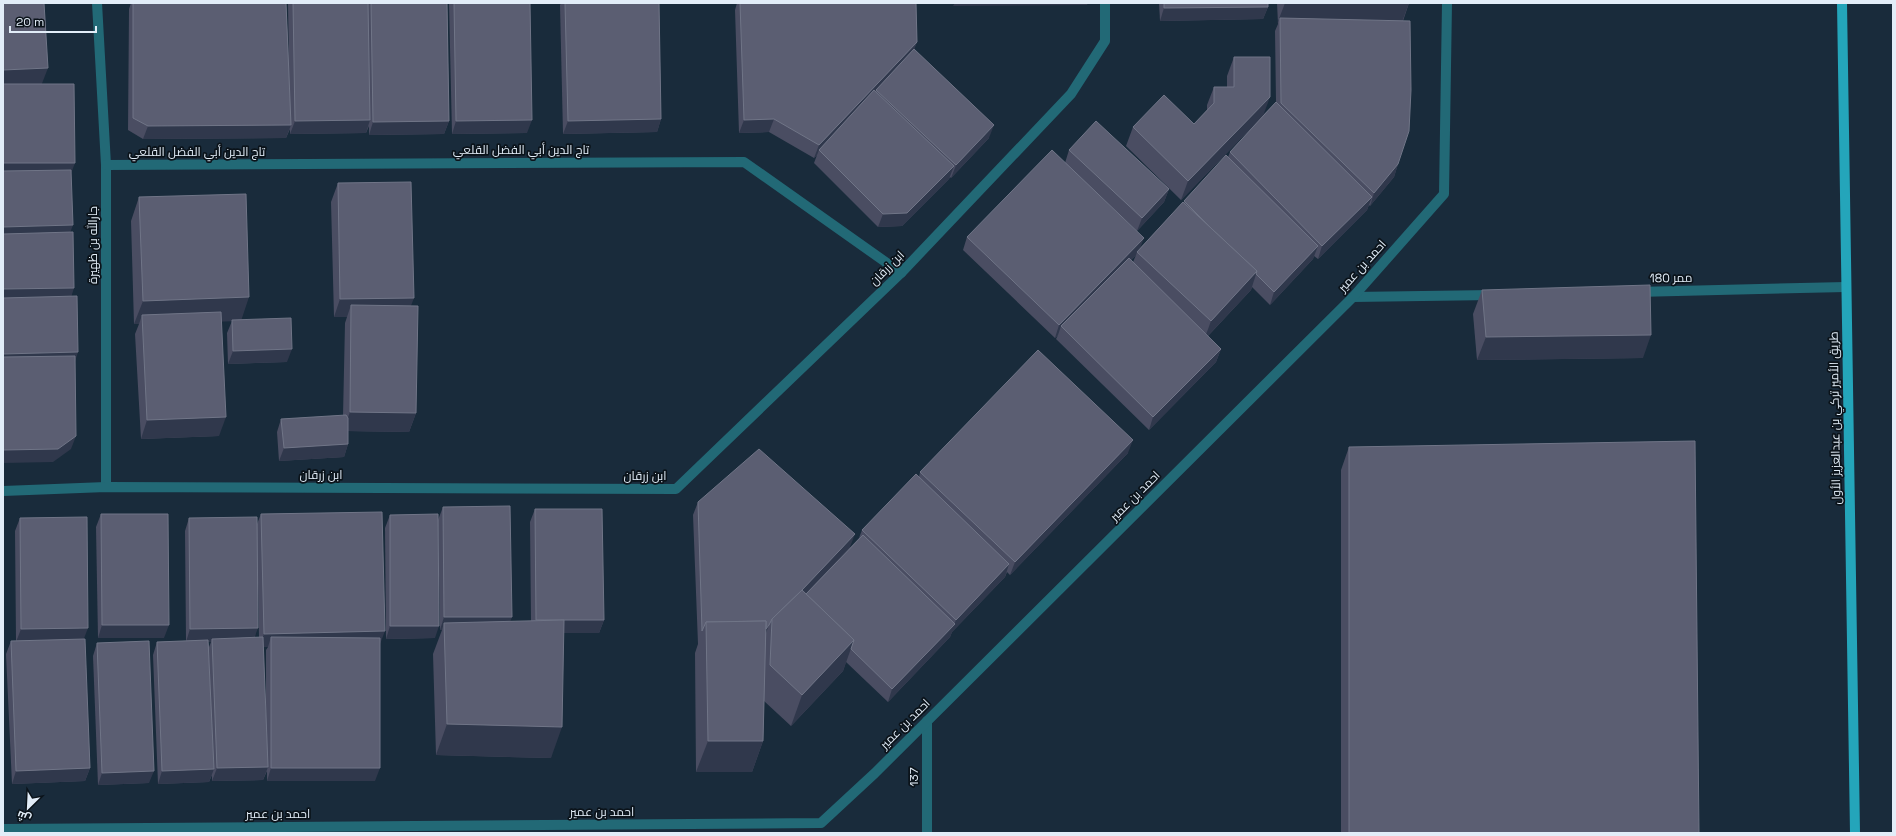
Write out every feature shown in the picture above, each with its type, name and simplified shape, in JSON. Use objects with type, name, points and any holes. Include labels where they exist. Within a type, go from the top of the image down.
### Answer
[{"type":"main road","name":"طريق الأمير تركي بن عبدالعزيز الأول","points":[[1842,3],[1856,833]]},
{"type":"street","name":"جارالله بن ظهيرة","points":[[97,3],[106,165],[106,487]]},
{"type":"street","name":"ابن زرقان","points":[[3,491],[106,487],[676,489],[901,273],[1071,94],[1105,41],[1105,3]]},
{"type":"street","name":"احمد بن عمير","points":[[3,829],[821,823],[875,773],[1353,297],[1444,194],[1447,3]]},
{"type":"street","name":"تاج الدين أبي الفضل القلعي","points":[[106,165],[744,162],[901,273]]},
{"type":"street","name":"ممر 180","points":[[1624,292],[1846,288]]},
{"type":"street","points":[[1353,297],[1504,294]]},
{"type":"street","name":"137","points":[[927,721],[927,833]]},
{"type":"building","points":[[3,3],[44,3],[48,68],[3,70]]},
{"type":"building","points":[[133,3],[286,3],[291,125],[148,126],[133,118]]},
{"type":"building","points":[[293,3],[368,3],[370,120],[295,121]]},
{"type":"building","points":[[371,3],[447,3],[449,121],[373,122]]},
{"type":"building","points":[[454,3],[530,3],[532,120],[456,121]]},
{"type":"building","points":[[565,3],[659,3],[661,119],[568,121]]},
{"type":"building","points":[[740,3],[916,3],[917,42],[819,145],[774,119],[744,120]]},
{"type":"building","points":[[1164,3],[1268,3],[1268,7],[1164,8]]},
{"type":"building","points":[[1280,18],[1410,21],[1411,90],[1409,131],[1398,164],[1374,193],[1281,103]]},
{"type":"building","points":[[914,49],[994,125],[956,165],[876,90]]},
{"type":"building","points":[[1234,57],[1270,57],[1270,97],[1188,181],[1133,127],[1164,95],[1194,124],[1214,103],[1214,87],[1234,87]]},
{"type":"building","points":[[3,84],[74,84],[75,163],[3,163]]},
{"type":"building","points":[[874,90],[954,166],[907,213],[883,214],[819,150]]},
{"type":"building","points":[[1276,102],[1372,197],[1322,246],[1230,152]]},
{"type":"building","points":[[1096,121],[1169,189],[1142,218],[1069,150]]},
{"type":"building","points":[[1052,150],[1144,238],[1059,325],[967,237]]},
{"type":"building","points":[[1226,155],[1318,246],[1274,292],[1256,274],[1257,271],[1184,201]]},
{"type":"building","points":[[71,170],[73,225],[3,227],[3,171]]},
{"type":"building","points":[[411,182],[414,298],[340,299],[338,183]]},
{"type":"building","points":[[246,194],[249,297],[143,301],[139,197]]},
{"type":"building","points":[[1183,202],[1257,271],[1211,321],[1137,252]]},
{"type":"building","points":[[73,232],[74,288],[3,289],[3,234]]},
{"type":"building","points":[[1129,258],[1221,349],[1153,417],[1061,326]]},
{"type":"building","points":[[1650,285],[1651,335],[1486,337],[1482,290]]},
{"type":"building","points":[[77,296],[78,352],[3,354],[3,298]]},
{"type":"building","points":[[351,305],[418,306],[416,413],[350,412]]},
{"type":"building","points":[[221,312],[226,417],[147,420],[142,315]]},
{"type":"building","points":[[291,318],[292,349],[233,351],[232,320]]},
{"type":"building","points":[[1038,350],[1133,440],[1015,562],[920,472]]},
{"type":"building","points":[[75,356],[76,436],[58,449],[3,450],[3,357]]},
{"type":"building","points":[[346,415],[348,418],[348,444],[284,448],[281,419]]},
{"type":"building","points":[[1695,441],[1699,833],[1349,833],[1349,447]]},
{"type":"building","points":[[759,449],[855,534],[802,590],[772,619],[766,629],[766,621],[706,622],[702,631],[698,502]]},
{"type":"building","points":[[916,474],[1009,564],[956,620],[862,530]]},
{"type":"building","points":[[510,506],[512,617],[444,617],[443,507]]},
{"type":"building","points":[[535,509],[602,509],[604,620],[536,620]]},
{"type":"building","points":[[382,512],[385,631],[264,634],[261,514]]},
{"type":"building","points":[[101,514],[168,514],[169,625],[102,625]]},
{"type":"building","points":[[438,514],[439,626],[390,626],[390,515]]},
{"type":"building","points":[[87,517],[88,628],[21,629],[20,518]]},
{"type":"building","points":[[257,517],[258,628],[190,629],[189,518]]},
{"type":"building","points":[[863,535],[955,624],[892,689],[851,649],[854,640],[806,594]]},
{"type":"building","points":[[802,590],[854,640],[802,695],[770,665],[772,619]]},
{"type":"building","points":[[564,620],[562,727],[447,724],[444,623]]},
{"type":"building","points":[[766,621],[763,741],[708,741],[706,622]]},
{"type":"building","points":[[263,637],[268,767],[217,768],[212,639]]},
{"type":"building","points":[[271,637],[380,638],[380,768],[271,768]]},
{"type":"building","points":[[85,639],[90,768],[16,771],[11,641]]},
{"type":"building","points":[[208,640],[214,769],[162,771],[157,642]]},
{"type":"building","points":[[149,641],[154,771],[102,773],[97,643]]}]
